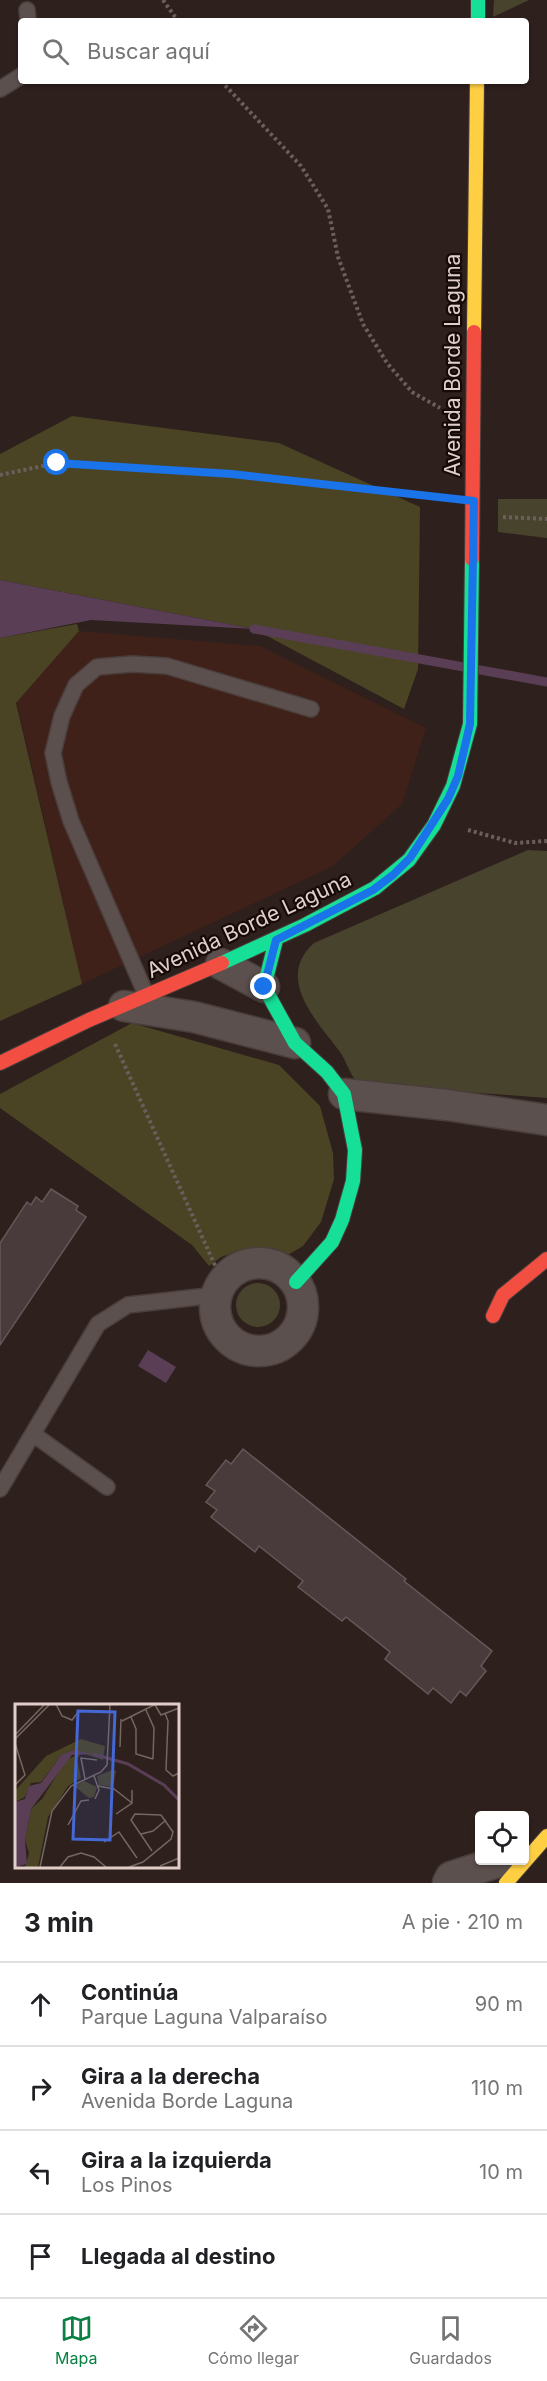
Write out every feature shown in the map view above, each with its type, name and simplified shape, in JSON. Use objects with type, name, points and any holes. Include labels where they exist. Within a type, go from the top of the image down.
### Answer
[{"type":"street","points":[[478,0],[478,18]]},
{"type":"street","name":"Avenida Borde Laguna","points":[[0,1063],[276,940],[373,890],[410,858],[448,799],[458,776],[470,724],[477,84]]},
{"type":"street","points":[[264,987],[276,940]]},
{"type":"street","points":[[221,964],[264,987],[295,1044],[327,1072],[344,1094],[355,1150],[350,1195],[332,1242],[296,1282]]},
{"type":"street","points":[[176,983],[194,1017]]},
{"type":"street","points":[[124,1006],[194,1017],[295,1044]]},
{"type":"street","points":[[344,1094],[447,1105],[547,1120]]},
{"type":"street","points":[[493,1316],[503,1295],[547,1259]]},
{"type":"street","points":[[259,1262],[273,1264],[286,1271],[296,1282],[302,1295],[304,1310],[300,1324],[281,1346],[267,1351],[251,1351],[238,1346],[226,1337],[218,1324],[214,1310],[219,1289],[238,1268],[259,1262]]},
{"type":"street","points":[[506,1883],[536,1844]]},
{"type":"street","points":[[448,1883],[451,1877],[488,1865]]},
{"type":"lane","points":[[0,89],[18,78]]},
{"type":"lane","points":[[124,1006],[59,782],[53,753],[62,716],[76,685],[97,667],[132,664],[167,666],[311,709]]},
{"type":"lane","points":[[0,1489],[98,1324],[128,1305],[219,1289]]},
{"type":"lane","points":[[33,1434],[107,1487]]},
{"type":"path","points":[[162,0],[176,18]]},
{"type":"path","points":[[223,84],[301,166],[328,208],[338,257],[363,324],[387,363],[412,392],[472,426]]},
{"type":"path","points":[[0,475],[57,463],[232,474],[474,501]]},
{"type":"path","points":[[474,516],[547,519]]},
{"type":"path","points":[[435,821],[515,843],[547,841]]},
{"type":"path","points":[[124,1006],[219,1289]]},
{"type":"shaded area","points":[[494,0],[529,0],[493,17]]},
{"type":"shaded area","points":[[72,416],[279,443],[420,507],[418,669],[404,709],[254,629],[0,580],[0,454]]},
{"type":"shaded area","points":[[498,499],[547,499],[547,538],[498,532]]},
{"type":"shaded area","points":[[0,580],[254,629],[91,620],[0,638]]},
{"type":"shaded area","points":[[77,624],[79,631],[16,703],[82,984],[0,1021],[0,638]]},
{"type":"shaded area","points":[[79,631],[260,646],[426,728],[402,804],[333,866],[82,984],[17,702]]},
{"type":"shaded area","points":[[528,850],[547,851],[547,1098],[359,1084],[304,1000],[299,985],[298,971],[303,957],[314,943]]},
{"type":"shaded area","points":[[132,1023],[279,1065],[320,1106],[333,1153],[334,1179],[321,1222],[303,1246],[286,1256],[236,1252],[221,1257],[209,1266],[192,1245],[0,1108],[0,1094]]},
{"type":"shaded area","points":[[258,1283],[267,1284],[274,1289],[279,1296],[279,1314],[274,1321],[267,1326],[258,1327],[249,1326],[242,1321],[237,1314],[236,1305],[237,1296],[242,1289],[249,1284]]},
{"type":"shaded area","points":[[148,1350],[176,1367],[166,1383],[138,1366]]},
{"type":"building","points":[[51,1189],[78,1206],[76,1210],[86,1217],[0,1345],[0,1243],[27,1202],[31,1205],[36,1197],[42,1202]]},
{"type":"building","points":[[243,1449],[492,1651],[481,1666],[486,1671],[466,1696],[460,1691],[451,1703],[433,1688],[428,1694],[385,1659],[390,1652],[346,1617],[342,1621],[298,1587],[303,1581],[259,1546],[255,1552],[211,1517],[217,1510],[206,1502],[215,1491],[206,1485],[226,1460],[231,1464]]},
{"type":"waterway","points":[[254,629],[547,682]]},
{"type":"traffic: fast","points":[[478,0],[478,18]]},
{"type":"traffic: fast","points":[[222,963],[305,925],[375,888],[409,860],[434,825],[453,786],[470,724],[472,559]]},
{"type":"traffic: fast","points":[[276,940],[264,987],[295,1043],[327,1072],[344,1094],[355,1150],[353,1181],[342,1220],[332,1242],[296,1282]]},
{"type":"traffic: slow","points":[[474,332],[477,84]]},
{"type":"traffic: slow","points":[[506,1883],[547,1836]]},
{"type":"traffic: jam","points":[[472,559],[474,332]]},
{"type":"traffic: jam","points":[[0,1063],[89,1020],[222,963]]},
{"type":"traffic: jam","points":[[493,1316],[503,1295],[547,1259]]},
{"type":"route","points":[[57,463],[232,474],[474,501],[470,724],[458,776],[435,821],[410,858],[393,875],[373,890],[276,940],[264,987]]}]
